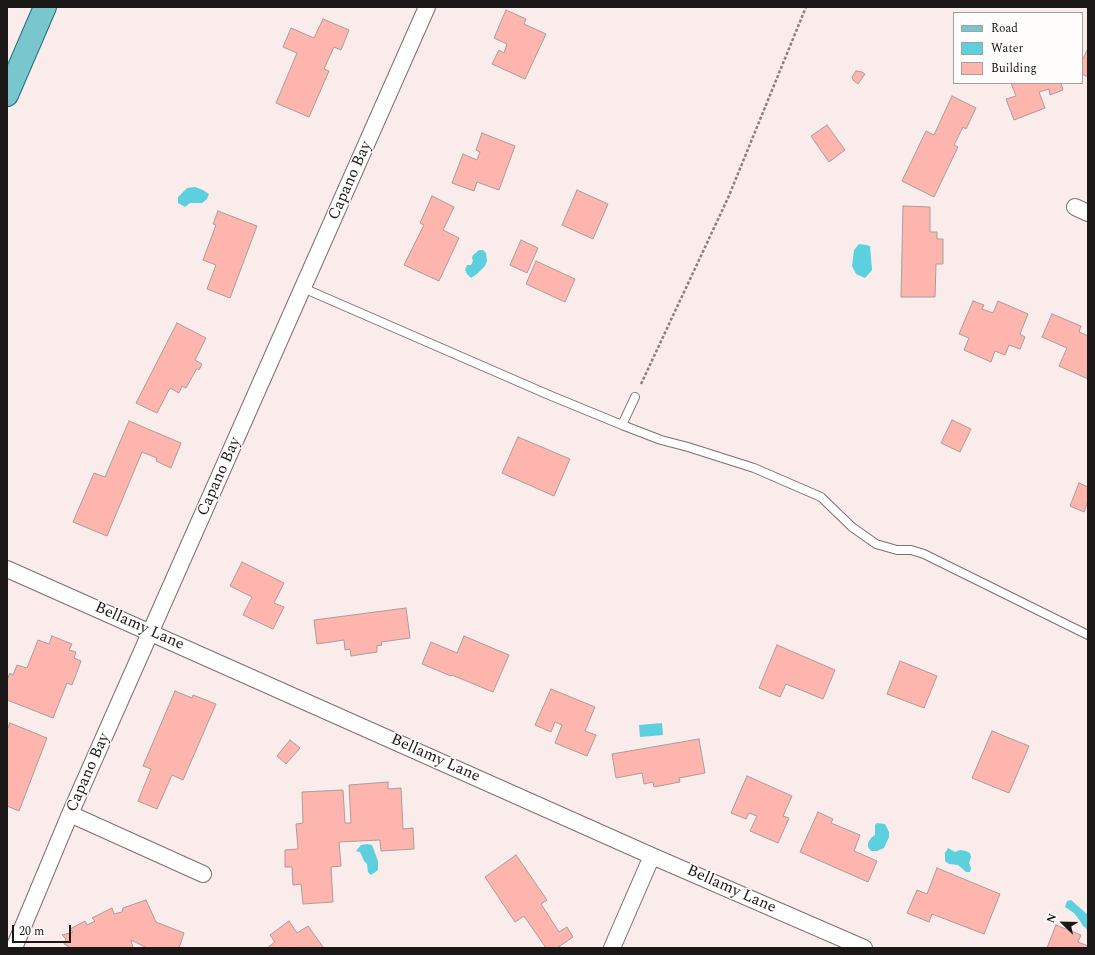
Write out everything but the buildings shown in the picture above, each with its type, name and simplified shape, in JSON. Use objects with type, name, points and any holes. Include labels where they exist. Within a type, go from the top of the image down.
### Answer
[{"type":"main road","points":[[7,95],[45,7]]},
{"type":"street","name":"Capano Bay","points":[[14,948],[70,814],[427,7]]},
{"type":"street","name":"Bellamy Lane","points":[[7,568],[652,856],[864,948]]},
{"type":"street","points":[[70,814],[203,874]]},
{"type":"street","points":[[612,948],[652,856]]},
{"type":"lane","points":[[303,288],[549,395],[622,425],[661,440],[754,468],[821,497],[852,527],[876,544],[897,550],[911,550],[924,554],[1088,635]]},
{"type":"lane","points":[[622,425],[635,398]]},
{"type":"path","points":[[635,398],[728,198],[806,7]]},
{"type":"water","points":[[195,187],[209,194],[207,199],[202,203],[190,203],[185,207],[178,203],[178,197],[187,188]]},
{"type":"water","points":[[859,244],[870,246],[872,270],[865,278],[856,274],[852,266],[854,250]]},
{"type":"water","points":[[479,250],[483,250],[486,253],[487,261],[485,266],[471,278],[465,270],[467,265],[471,265],[473,255]]},
{"type":"water","points":[[662,723],[663,735],[640,737],[639,725]]},
{"type":"water","points":[[877,823],[885,824],[889,832],[889,837],[884,848],[877,851],[871,851],[868,847],[868,843],[875,835],[875,825]]},
{"type":"water","points":[[361,845],[372,845],[378,861],[378,870],[371,875],[368,872],[367,864],[360,852],[356,851]]},
{"type":"water","points":[[948,848],[955,852],[960,850],[970,853],[970,872],[966,872],[958,865],[949,864],[945,861],[945,853]]},
{"type":"water","points":[[1071,900],[1088,915],[1088,930],[1083,926],[1074,913],[1065,907],[1067,901]]}]
